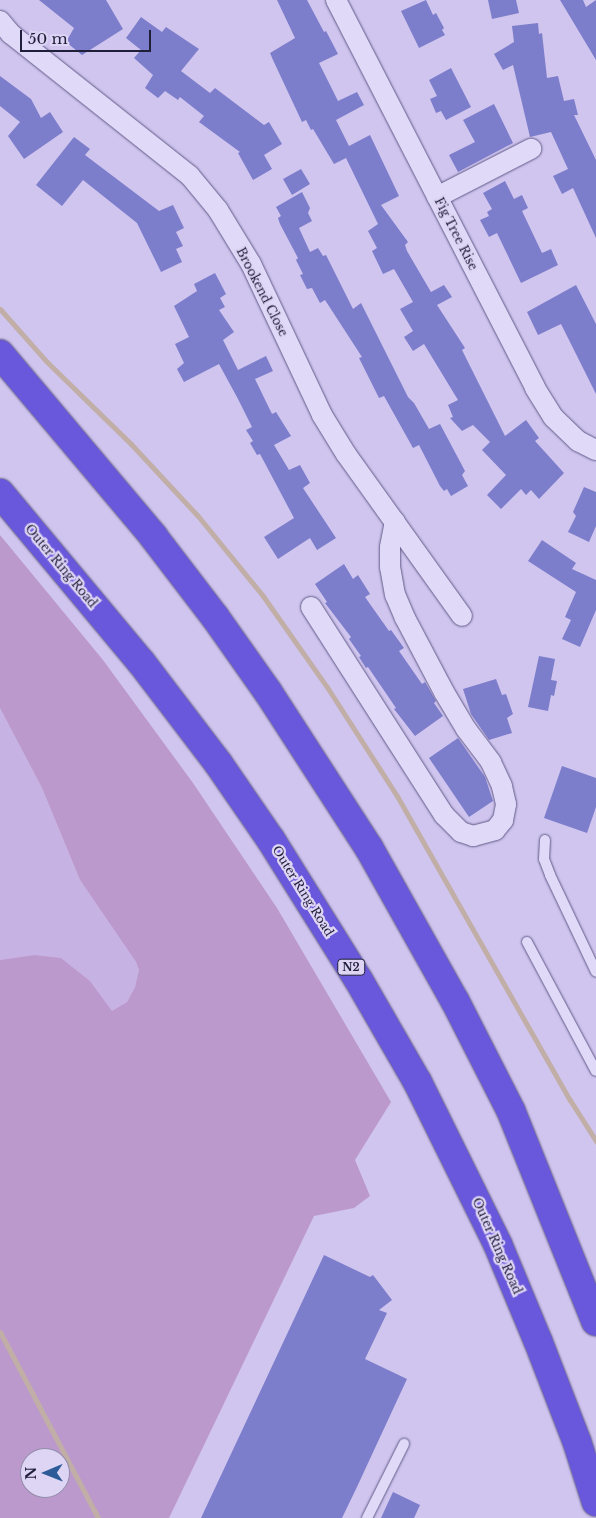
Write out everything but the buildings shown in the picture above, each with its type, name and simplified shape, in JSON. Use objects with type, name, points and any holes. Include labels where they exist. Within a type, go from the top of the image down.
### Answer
[{"type":"highway","points":[[0,354],[154,536],[273,700],[369,848],[455,1001],[512,1112],[596,1322]]},
{"type":"highway","name":"Outer Ring Road","points":[[0,493],[141,662],[218,763],[271,840],[358,979],[417,1081],[498,1245],[577,1442],[596,1502]]},
{"type":"street","name":"Fig Tree Rise","points":[[336,0],[531,380],[549,410],[578,441],[596,450]]},
{"type":"street","name":"Brookend Close","points":[[0,21],[10,34],[190,176],[218,210],[250,264],[322,414],[346,454],[462,616]]},
{"type":"street","points":[[437,197],[531,149]]},
{"type":"street","points":[[311,608],[444,815],[462,832],[468,834],[484,835],[495,830],[503,820],[506,804],[502,786],[491,762],[466,729],[444,692],[395,595],[390,567],[390,547],[395,521]]},
{"type":"lane","points":[[544,840],[544,859],[550,875],[596,972]]},
{"type":"lane","points":[[527,942],[596,1071]]},
{"type":"lane","points":[[367,1518],[404,1444]]},
{"type":"shaded area","points":[[0,535],[103,660],[193,783],[277,908],[391,1102],[355,1160],[370,1196],[354,1208],[314,1216],[169,1518],[0,1518],[0,960],[34,955],[61,958],[90,981],[112,1011],[127,1002],[135,987],[139,970],[136,962],[80,880],[42,788],[0,708]]},
{"type":"shaded area","points":[[0,708],[42,788],[80,880],[136,962],[139,970],[135,987],[127,1002],[112,1012],[90,981],[34,955],[0,960]]},
{"type":"waterway","points":[[0,309],[46,361],[131,444],[198,516],[263,596],[327,687],[397,796],[570,1100],[596,1141]]},
{"type":"waterway","points":[[0,1332],[98,1518]]}]
